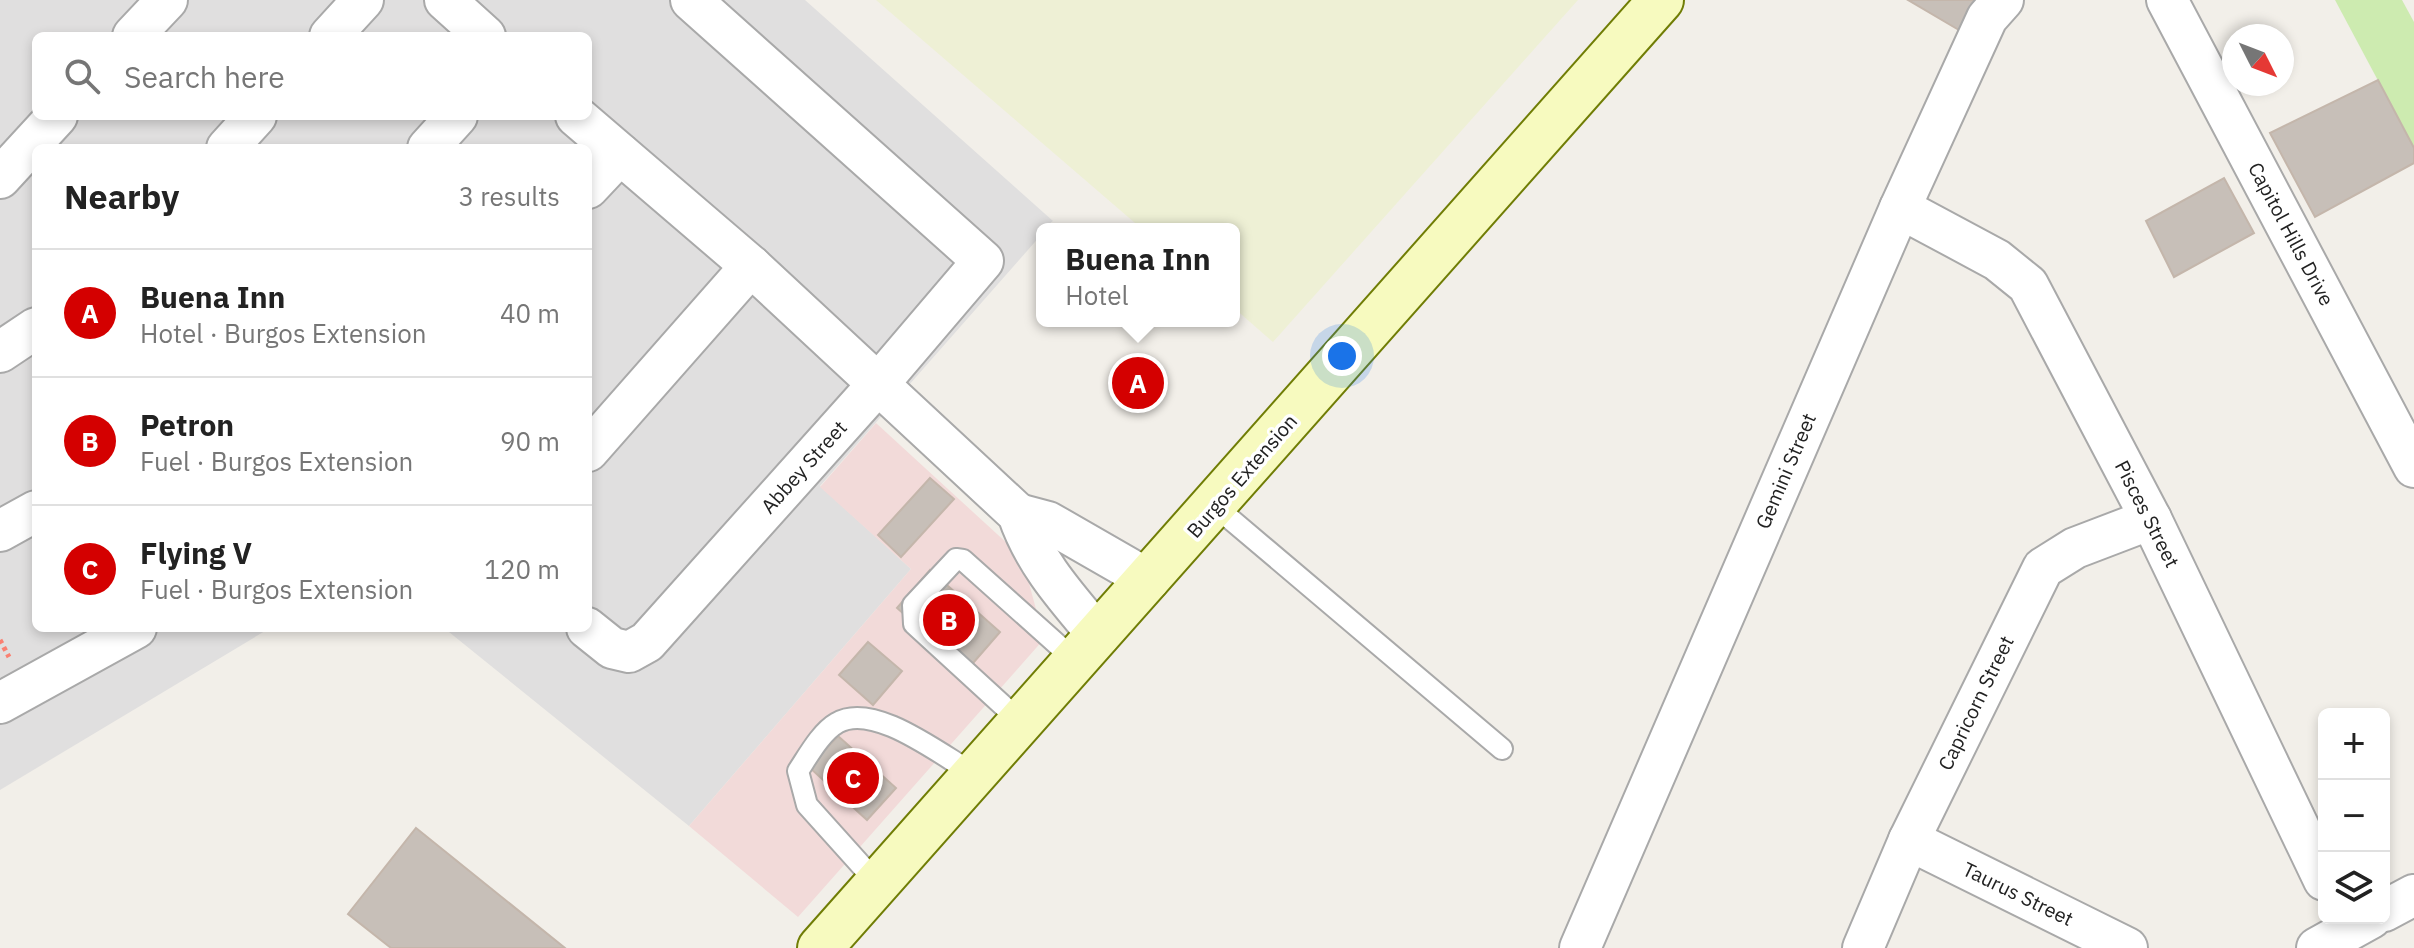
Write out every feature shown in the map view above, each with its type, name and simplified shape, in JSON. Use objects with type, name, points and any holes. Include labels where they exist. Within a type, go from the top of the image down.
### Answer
[{"type":"main road","name":"Burgos Extension","points":[[820,948],[1661,0]]},
{"type":"street","points":[[137,32],[167,0]]},
{"type":"street","points":[[334,32],[363,0]]},
{"type":"street","points":[[445,0],[481,32]]},
{"type":"street","name":"Abbey Street","points":[[600,638],[629,652],[647,642],[879,383],[983,261],[691,0]]},
{"type":"street","name":"Gemini Street","points":[[1580,948],[1900,208],[1987,18],[2003,0]]},
{"type":"street","name":"Capitol Hills Drive","points":[[2167,0],[2414,467]]},
{"type":"street","points":[[0,178],[53,120]]},
{"type":"street","points":[[231,144],[252,120]]},
{"type":"street","points":[[432,144],[453,120]]},
{"type":"street","points":[[581,120],[751,266],[1018,514],[1028,543],[1088,649]]},
{"type":"street","points":[[592,184],[620,154]]},
{"type":"street","name":"Pisces Street","points":[[1900,208],[1997,260],[2028,285],[2151,519],[2318,867]]},
{"type":"street","points":[[592,446],[751,266]]},
{"type":"street","points":[[0,352],[32,331]]},
{"type":"street","points":[[0,531],[32,513]]},
{"type":"street","points":[[1018,514],[1048,522],[1149,580]]},
{"type":"street","name":"Capricorn Street","points":[[1863,948],[1909,840],[2043,568],[2075,548],[2151,519]]},
{"type":"street","points":[[0,703],[129,632]]},
{"type":"street","name":"Taurus Street","points":[[1909,840],[2127,948]]},
{"type":"street","points":[[2390,908],[2414,895]]},
{"type":"lane","points":[[1215,506],[1502,749]]},
{"type":"lane","points":[[1022,723],[914,624],[913,605],[956,559],[963,560],[1088,649]]},
{"type":"lane","points":[[878,884],[807,805],[798,771],[817,744],[836,723],[858,716],[884,721],[976,775]]},
{"type":"shaded area","points":[[0,0],[805,0],[1053,221],[1036,223],[1036,241],[820,486],[911,569],[689,826],[449,632],[592,632],[592,144],[32,144],[32,632],[263,632],[0,790]]},
{"type":"shaded area","points":[[876,423],[1022,557],[1044,639],[798,917],[689,826],[911,569],[820,487]]},
{"type":"green space","points":[[876,0],[1578,0],[1273,342],[1240,313],[1240,223],[1135,223]]},
{"type":"green space","points":[[2335,0],[2402,0],[2414,22],[2414,148]]},
{"type":"building","points":[[1908,0],[1984,0],[1964,33]]},
{"type":"building","points":[[2378,80],[2414,148],[2414,163],[2315,217],[2270,133]]},
{"type":"building","points":[[2224,178],[2254,233],[2174,277],[2146,221]]},
{"type":"building","points":[[930,478],[954,499],[901,557],[878,535]]},
{"type":"building","points":[[930,570],[1000,632],[967,670],[897,608]]},
{"type":"building","points":[[868,642],[902,671],[873,705],[839,675]]},
{"type":"building","points":[[838,736],[896,788],[867,820],[809,767]]},
{"type":"building","points":[[416,828],[565,948],[391,948],[348,914]]},
{"type":"place","name":"Buena Inn","points":[[1138,383]]},
{"type":"place","name":"Petron","points":[[949,620]]},
{"type":"place","name":"Flying V","points":[[853,778]]}]
